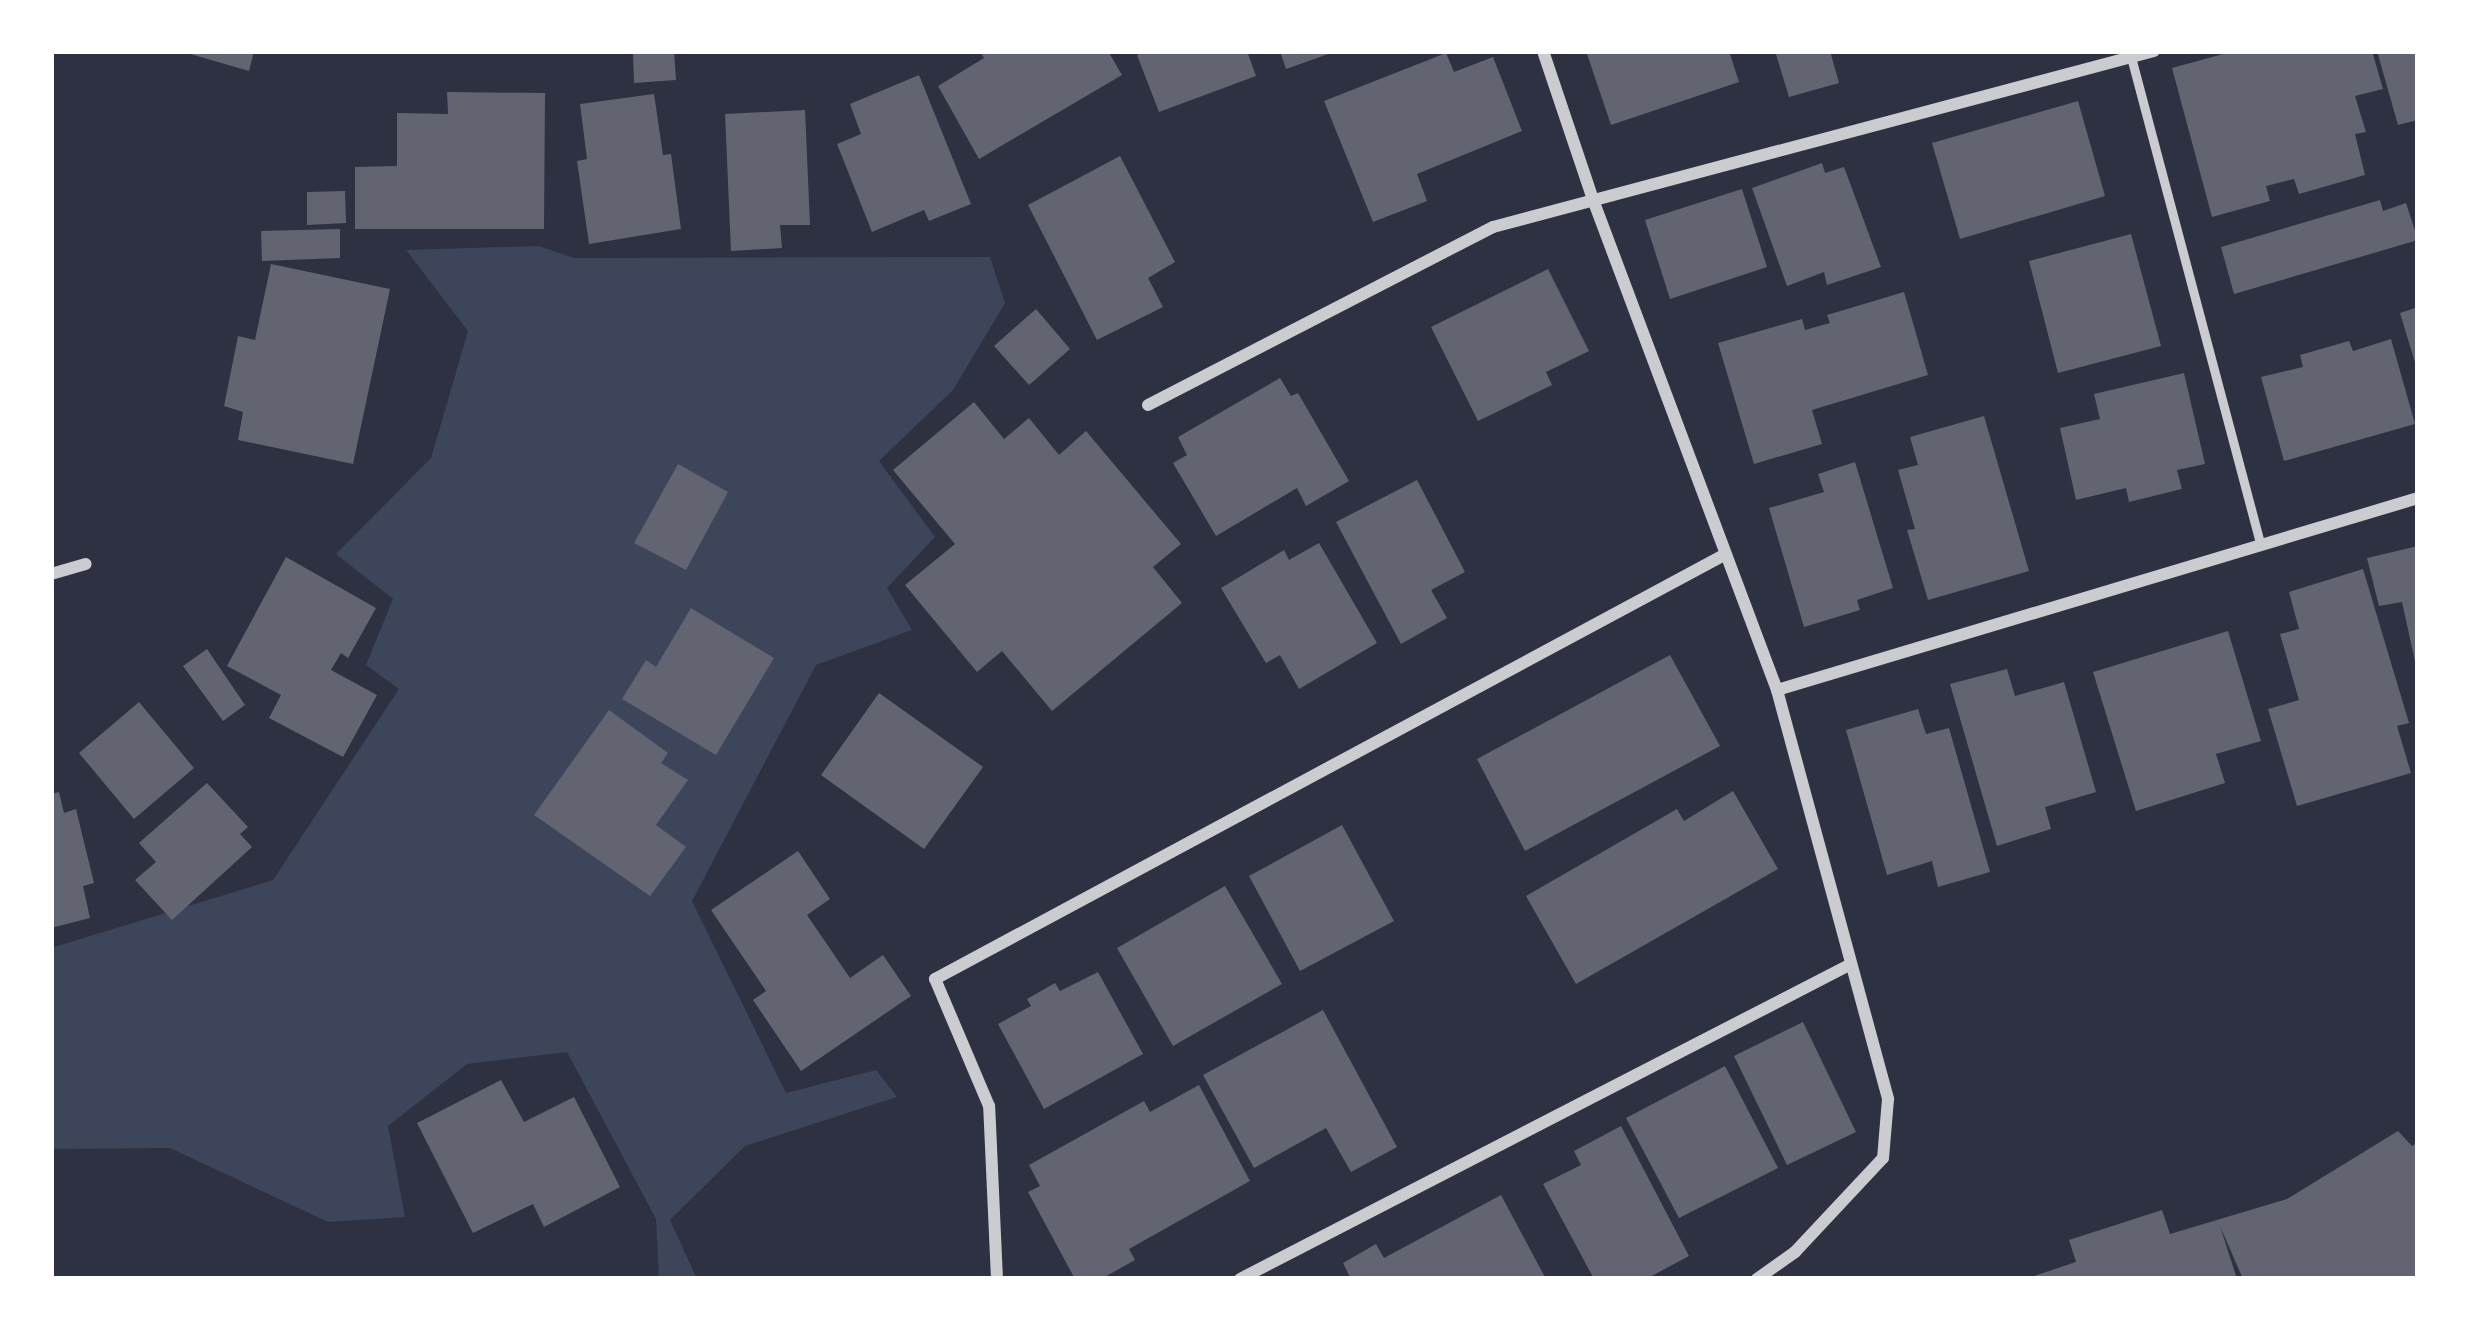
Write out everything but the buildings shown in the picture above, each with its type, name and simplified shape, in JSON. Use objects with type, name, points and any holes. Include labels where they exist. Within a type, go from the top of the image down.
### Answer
[{"type":"street","points":[[1544,51],[1592,197],[1777,691],[1888,1100],[1883,1158],[1795,1252],[1757,1279]]},
{"type":"street","points":[[1148,405],[1493,227],[2154,51]]},
{"type":"street","points":[[1777,691],[2418,498]]},
{"type":"street","points":[[997,1279],[989,1106],[935,979],[1724,555]]},
{"type":"street","points":[[51,574],[86,563]]},
{"type":"street","points":[[1240,1279],[1851,964]]},
{"type":"lane","points":[[2131,58],[2260,543]]},
{"type":"shaded area","points":[[539,246],[574,258],[990,257],[1005,303],[953,390],[879,461],[935,537],[887,588],[912,630],[816,665],[692,901],[786,1093],[876,1070],[897,1097],[745,1146],[670,1220],[697,1279],[659,1279],[656,1219],[567,1052],[467,1064],[388,1126],[405,1217],[328,1222],[170,1148],[51,1149],[51,948],[273,880],[399,689],[366,665],[393,599],[336,554],[431,458],[468,331],[406,250]]}]
